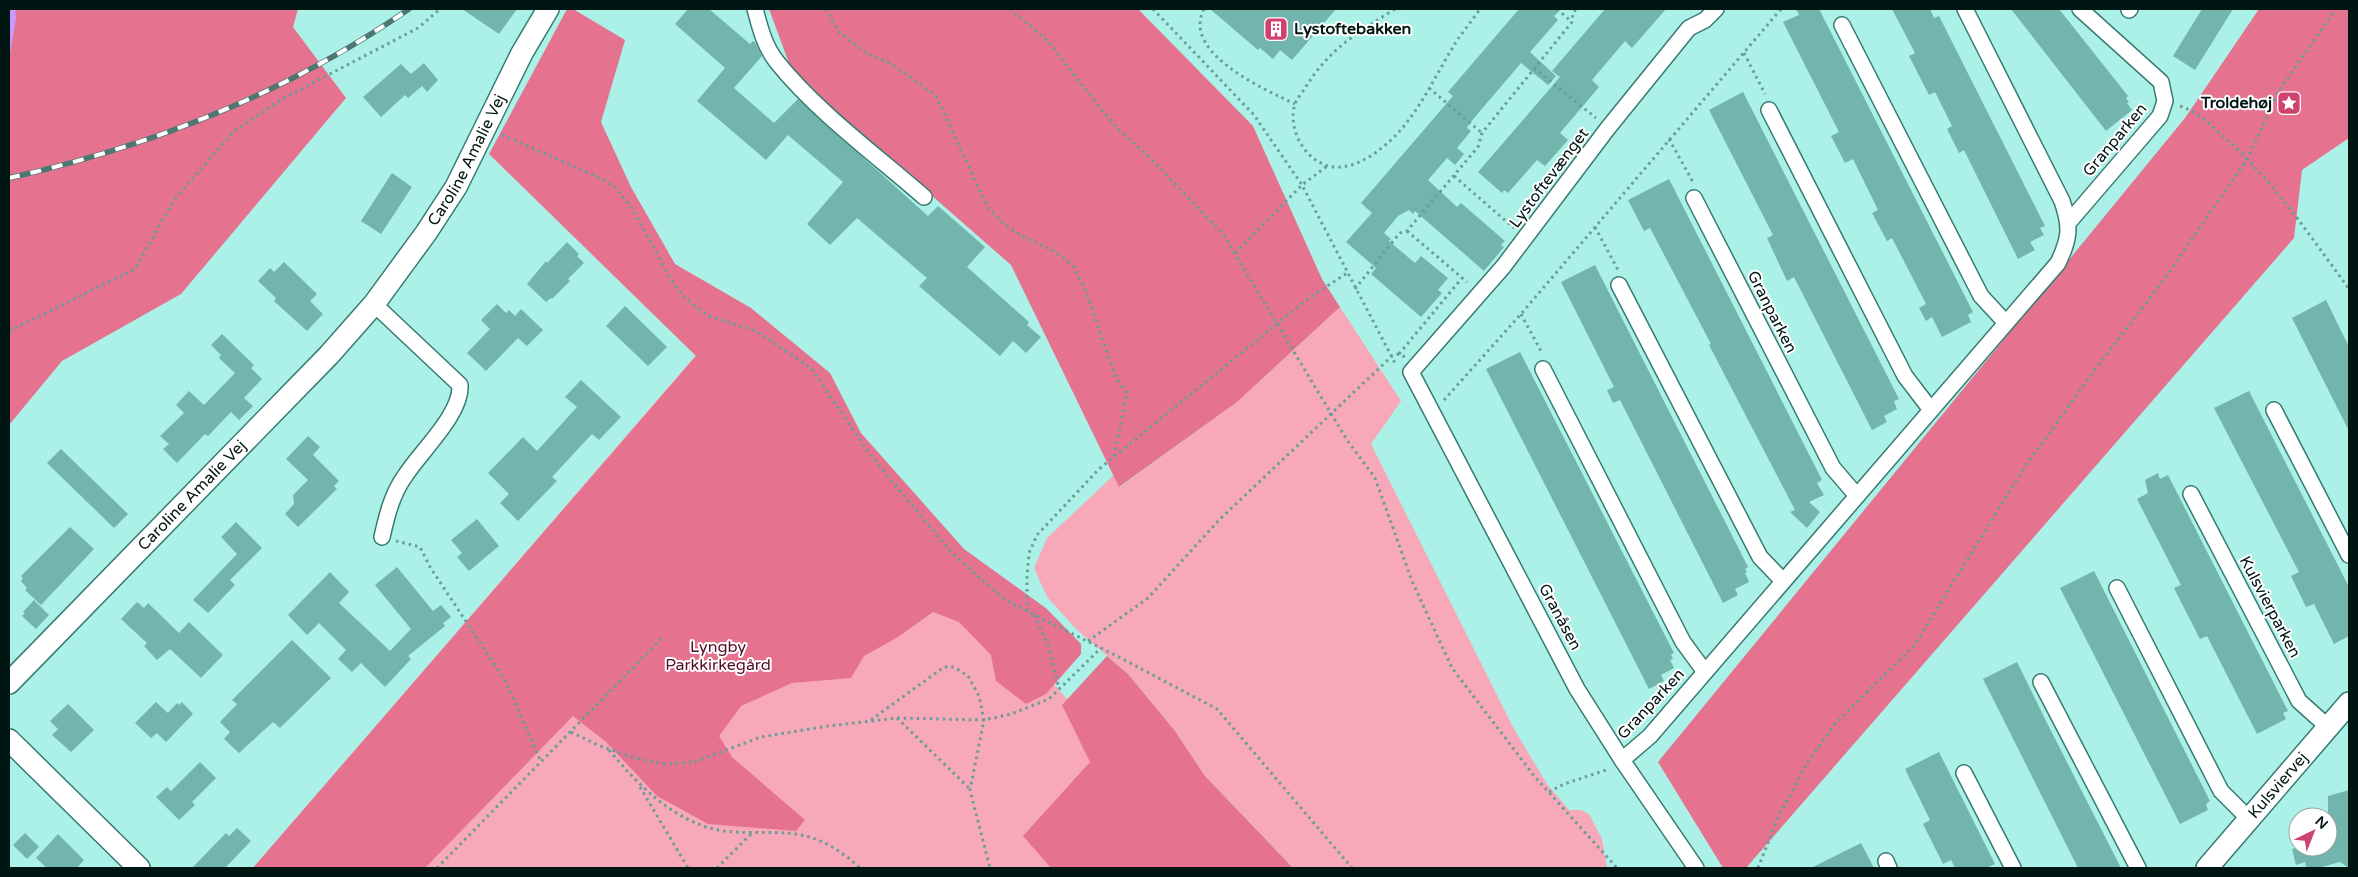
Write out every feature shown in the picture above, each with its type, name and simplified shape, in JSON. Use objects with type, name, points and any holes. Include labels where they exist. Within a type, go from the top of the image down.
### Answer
[{"type":"street","name":"Caroline Amalie Vej","points":[[9,684],[329,355],[374,304],[426,233],[456,187],[522,53],[548,9]]},
{"type":"street","points":[[755,9],[762,36],[776,61],[813,100],[924,197]]},
{"type":"street","name":"Lystoftevænget","points":[[1406,372],[1480,293],[1526,238],[1608,128],[1689,28],[1705,20],[1716,9]]},
{"type":"street","name":"Granparken","points":[[1622,760],[1650,736],[2058,263],[2067,243],[2069,222],[2062,201],[1965,9]]},
{"type":"street","name":"Granparken","points":[[2069,222],[2160,116],[2165,101],[2161,82],[2080,9]]},
{"type":"street","points":[[1842,25],[1981,296],[2006,323]]},
{"type":"street","points":[[1768,110],[1905,376],[1931,410]]},
{"type":"street","name":"Granparken","points":[[1694,198],[1833,468],[1857,496]]},
{"type":"street","points":[[1618,285],[1760,557],[1783,581]]},
{"type":"street","points":[[374,304],[460,386],[461,395],[450,415],[404,477],[388,509],[382,537]]},
{"type":"street","name":"Granparken","points":[[1543,369],[1683,642],[1705,672]]},
{"type":"street","name":"Granåsen","points":[[1406,372],[1434,414],[1577,689],[1622,760],[1696,868]]},
{"type":"street","points":[[2274,410],[2349,555]]},
{"type":"street","name":"Kulsvierparken","points":[[2191,494],[2299,702],[2328,727]]},
{"type":"street","points":[[2117,588],[2221,791],[2250,820]]},
{"type":"street","points":[[2040,682],[2138,868]]},
{"type":"street","name":"Kulsviervej","points":[[2207,868],[2349,703]]},
{"type":"street","points":[[9,740],[139,868]]},
{"type":"street","points":[[1964,773],[2013,868]]},
{"type":"path","points":[[9,331],[135,269],[174,200],[233,132],[284,98],[418,28],[440,9]]},
{"type":"path","points":[[825,9],[839,32],[866,53],[910,76],[936,96],[988,208],[1004,224],[1024,237],[1054,251],[1072,265],[1084,286],[1115,375],[1127,393],[1114,456]]},
{"type":"path","points":[[1010,9],[1051,44],[1117,128],[1202,210],[1223,234],[1347,440],[1375,478],[1412,581],[1452,668],[1549,792],[1615,867]]},
{"type":"path","points":[[1153,9],[1254,115],[1302,185],[1355,289],[1392,356],[1406,372]]},
{"type":"path","points":[[1204,9],[1199,18],[1198,28],[1204,41],[1220,59],[1243,79],[1295,104]]},
{"type":"path","points":[[1396,9],[1335,49],[1316,70],[1295,104],[1294,132],[1302,146],[1314,158],[1327,166],[1341,167],[1359,162],[1380,150],[1408,121],[1458,39],[1480,9]]},
{"type":"path","points":[[1557,9],[1572,22]]},
{"type":"path","points":[[1355,289],[1400,233],[1407,231],[1478,147],[1482,133],[1572,22],[1573,13],[1576,9]]},
{"type":"path","points":[[1434,414],[1781,9]]},
{"type":"path","points":[[1758,868],[1778,817],[1807,763],[1835,724],[1914,646],[2022,471],[2093,372],[2161,284],[2248,158],[2278,92],[2336,9]]},
{"type":"path","points":[[1744,53],[1769,102],[1768,110]]},
{"type":"path","points":[[1534,68],[1608,128]]},
{"type":"path","points":[[1429,88],[1482,133]]},
{"type":"path","name":"Granparken","points":[[2165,101],[2196,112],[2248,158]]},
{"type":"path","points":[[485,128],[598,177],[615,188],[630,205],[673,283],[687,300],[709,316],[756,332],[811,368],[872,457],[951,552],[1005,600],[1217,709],[1352,868]]},
{"type":"path","points":[[1669,139],[1696,189],[1694,198]]},
{"type":"path","points":[[2248,158],[2274,189],[2349,289]]},
{"type":"path","points":[[1235,253],[1302,185],[1327,166]]},
{"type":"path","points":[[1454,176],[1526,238]]},
{"type":"path","points":[[1595,227],[1620,275],[1618,285]]},
{"type":"path","points":[[1407,231],[1480,293]]},
{"type":"path","points":[[1027,611],[1026,578],[1030,553],[1037,535],[1099,469],[1306,300],[1347,273]]},
{"type":"path","points":[[1399,354],[1462,278]]},
{"type":"path","points":[[1521,314],[1545,360],[1543,369]]},
{"type":"path","points":[[1088,641],[1148,598],[1219,520],[1330,412],[1392,356]]},
{"type":"path","points":[[382,537],[420,547],[430,567],[506,682],[541,762]]},
{"type":"path","points":[[1034,614],[1049,647],[1060,689]]},
{"type":"path","points":[[437,868],[663,637]]},
{"type":"path","points":[[571,732],[608,750],[631,758],[664,764],[694,762],[762,738],[828,726],[897,718],[984,720],[1034,706],[1049,699],[1101,648]]},
{"type":"path","points":[[870,721],[944,667],[954,667],[968,676],[979,696],[984,720],[970,790],[990,868]]},
{"type":"path","points":[[897,718],[970,790]]},
{"type":"path","points":[[608,750],[638,783],[670,810],[707,827],[751,833],[801,835],[826,843],[860,868]]},
{"type":"path","points":[[1549,792],[1564,784],[1605,772],[1622,760]]},
{"type":"path","points":[[638,783],[688,868]]},
{"type":"path","points":[[717,868],[751,833]]},
{"type":"green space","points":[[9,9],[298,9],[293,27],[346,98],[181,294],[62,361],[9,425]]},
{"type":"green space","points":[[567,9],[573,9],[625,40],[601,122],[631,187],[675,264],[751,308],[830,373],[861,433],[964,549],[1047,609],[1081,644],[1081,654],[1046,694],[1026,704],[996,681],[991,655],[959,622],[933,612],[898,637],[864,656],[851,678],[792,683],[741,706],[719,736],[732,757],[805,820],[796,831],[708,824],[657,796],[606,742],[573,716],[425,868],[253,868],[696,356],[489,154]]},
{"type":"green space","points":[[769,9],[1138,9],[1253,126],[1322,279],[1340,307],[1237,402],[1119,487],[1011,265],[793,74]]},
{"type":"green space","points":[[2259,9],[2349,9],[2349,138],[2302,170],[2294,238],[1746,868],[1723,868],[1658,762],[2185,118]]},
{"type":"green space","points":[[1340,307],[1401,401],[1371,444],[1514,729],[1547,784],[1569,810],[1581,810],[1589,814],[1602,839],[1607,868],[1293,868],[1205,776],[1175,731],[1128,674],[1076,629],[1047,597],[1034,568],[1047,538],[1114,475],[1120,487],[1237,402]]},
{"type":"green space","name":"Lyngby Parkkirkegård","points":[[696,355],[1021,647],[1122,761],[1240,868],[253,868]]},
{"type":"green space","points":[[1107,656],[1128,674],[1175,731],[1205,776],[1293,868],[1051,868],[1023,836],[1090,762],[1062,705]]},
{"type":"shaded area","points":[[9,9],[15,9],[16,18],[9,60]]},
{"type":"building","points":[[462,9],[517,9],[499,34]]},
{"type":"building","points":[[688,9],[709,9],[750,44],[753,41],[755,42],[762,56],[734,88],[774,123],[798,99],[928,216],[938,206],[985,247],[967,267],[1029,322],[1027,325],[1041,337],[1026,353],[1013,341],[1000,356],[919,286],[927,278],[857,218],[830,245],[807,224],[843,182],[788,135],[766,160],[697,101],[725,68],[675,24]]},
{"type":"building","name":"Lystoftebakken","points":[[1210,9],[1336,9],[1292,60],[1280,50],[1273,59],[1260,48],[1258,50]]},
{"type":"building","points":[[1519,9],[1561,9],[1554,16],[1558,20],[1530,52],[1556,76],[1548,85],[1521,63],[1469,124],[1467,128],[1471,131],[1457,148],[1464,154],[1455,165],[1447,158],[1428,180],[1457,207],[1461,203],[1505,241],[1501,245],[1504,247],[1484,271],[1415,211],[1413,214],[1409,210],[1398,216],[1384,233],[1391,239],[1389,241],[1415,263],[1421,256],[1448,278],[1438,290],[1442,293],[1421,317],[1371,274],[1376,268],[1346,242],[1372,213],[1361,203],[1453,96],[1448,92]]},
{"type":"building","points":[[1605,9],[1666,9],[1632,48],[1625,41],[1592,80],[1599,87],[1560,133],[1568,140],[1545,166],[1537,160],[1508,193],[1504,190],[1502,193],[1478,172],[1560,77],[1552,71]]},
{"type":"building","points":[[1796,9],[1819,9],[1973,312],[1968,315],[1971,322],[1942,337],[1932,317],[1926,321],[1919,308],[1926,304],[1892,238],[1887,241],[1872,213],[1878,210],[1853,159],[1845,163],[1831,136],[1839,132],[1783,22],[1799,15]]},
{"type":"building","points":[[1892,9],[1930,9],[1934,18],[1939,16],[2045,226],[2040,228],[2044,235],[2030,242],[2035,250],[2018,259],[1964,150],[1959,153],[1947,129],[1952,126],[1935,92],[1929,95],[1909,56],[1915,53]]},
{"type":"building","points":[[2011,9],[2059,9],[2128,96],[2126,98],[2129,102],[2127,103],[2132,110],[2106,131]]},
{"type":"building","points":[[2202,9],[2233,9],[2195,70],[2173,56]]},
{"type":"building","points":[[424,63],[438,80],[427,92],[422,86],[408,98],[405,95],[381,117],[363,97],[401,64],[411,74]]},
{"type":"building","points":[[1743,92],[1899,399],[1894,401],[1897,409],[1884,416],[1887,422],[1872,430],[1794,277],[1787,281],[1767,238],[1773,235],[1709,110]]},
{"type":"building","points":[[392,173],[412,187],[381,234],[361,221]]},
{"type":"building","points":[[1669,179],[1822,480],[1817,483],[1824,495],[1809,502],[1820,512],[1807,528],[1790,512],[1795,510],[1709,345],[1711,344],[1650,228],[1644,231],[1628,200]]},
{"type":"building","points":[[567,242],[579,254],[577,256],[584,263],[568,279],[570,281],[552,299],[546,302],[527,284],[546,261],[547,263]]},
{"type":"building","points":[[284,262],[317,294],[310,301],[323,314],[307,331],[274,301],[276,298],[258,281],[270,268],[274,272]]},
{"type":"building","points":[[1595,265],[1748,567],[1745,569],[1747,572],[1745,573],[1749,582],[1735,589],[1738,595],[1723,603],[1620,400],[1613,403],[1607,390],[1614,387],[1561,282]]},
{"type":"building","points":[[2326,300],[2349,347],[2349,431],[2292,318]]},
{"type":"building","points":[[497,304],[506,313],[509,310],[515,316],[521,309],[543,330],[527,346],[518,338],[486,371],[467,353],[490,329],[481,320]]},
{"type":"building","points":[[625,306],[667,347],[648,366],[606,326]]},
{"type":"building","points":[[222,334],[254,365],[251,368],[262,379],[244,398],[253,406],[239,420],[231,412],[208,436],[205,434],[177,463],[163,449],[169,444],[160,436],[184,413],[176,405],[189,391],[204,405],[235,373],[219,358],[221,355],[211,345]]},
{"type":"building","points":[[1520,352],[1674,653],[1671,654],[1673,659],[1670,660],[1674,668],[1661,675],[1664,681],[1649,689],[1486,369]]},
{"type":"building","points":[[581,380],[621,417],[599,440],[592,434],[552,477],[557,481],[518,521],[500,503],[509,494],[488,473],[523,437],[537,451],[577,407],[565,397]]},
{"type":"building","points":[[2249,391],[2349,587],[2349,636],[2334,644],[2314,604],[2306,607],[2291,576],[2299,572],[2214,408]]},
{"type":"building","points":[[308,436],[320,447],[313,455],[339,481],[334,486],[337,489],[298,527],[285,514],[294,504],[293,495],[308,480],[286,459]]},
{"type":"building","points":[[61,449],[128,514],[114,528],[47,463]]},
{"type":"building","points":[[2158,473],[2160,479],[2168,475],[2288,711],[2283,713],[2286,719],[2257,734],[2207,636],[2200,639],[2182,604],[2174,588],[2181,585],[2137,499],[2148,493],[2145,480]]},
{"type":"building","points":[[477,519],[499,546],[469,571],[457,557],[462,553],[451,540]]},
{"type":"building","points":[[236,522],[262,548],[230,580],[235,585],[208,613],[193,600],[237,554],[221,537]]},
{"type":"building","points":[[70,527],[94,549],[41,605],[25,590],[27,588],[21,581],[23,578],[21,576]]},
{"type":"building","points":[[397,567],[433,611],[441,605],[451,617],[443,623],[445,626],[408,656],[411,659],[385,687],[361,663],[352,672],[338,659],[346,650],[319,623],[307,635],[288,615],[330,572],[349,592],[339,603],[390,651],[411,629],[375,585]]},
{"type":"building","points":[[2094,571],[2210,801],[2206,804],[2208,810],[2180,824],[2060,588]]},
{"type":"building","points":[[34,600],[49,615],[36,629],[22,616],[25,613],[23,612]]},
{"type":"building","points":[[137,602],[144,608],[148,603],[179,633],[189,622],[223,655],[201,678],[170,649],[157,660],[144,646],[147,643],[121,619]]},
{"type":"building","points":[[292,640],[331,678],[280,728],[273,722],[239,753],[224,739],[230,732],[220,722],[237,704],[232,700]]},
{"type":"building","points":[[2017,662],[2121,868],[2078,868],[1983,679]]},
{"type":"building","points":[[156,702],[168,713],[177,703],[179,705],[182,702],[193,714],[166,742],[157,733],[151,738],[135,723]]},
{"type":"building","points":[[68,704],[94,730],[71,752],[52,735],[58,729],[50,721]]},
{"type":"building","points":[[1939,752],[1995,864],[1986,868],[1955,868],[1951,860],[1943,864],[1923,824],[1930,820],[1905,769]]},
{"type":"building","points":[[200,762],[216,778],[192,802],[195,805],[179,820],[156,797],[167,787],[171,791]]},
{"type":"building","points":[[2349,790],[2349,868],[2340,862],[2318,868],[2306,868],[2305,862],[2296,865],[2294,857],[2338,857],[2338,807],[2328,807],[2328,796]]},
{"type":"building","points":[[237,828],[251,841],[225,868],[192,868],[226,833],[229,836]]},
{"type":"building","points":[[25,833],[39,847],[27,859],[13,845]]},
{"type":"building","points":[[58,834],[84,860],[77,868],[47,868],[36,858]]},
{"type":"building","points":[[1861,843],[1874,868],[1811,868]]},
{"type":"railway","points":[[9,178],[115,150],[218,113],[316,66],[363,39],[409,9]]},
{"type":"place","name":"Lystoftebakken","points":[[1276,29]]},
{"type":"place","name":"Troldehøj","points":[[2289,103]]}]
